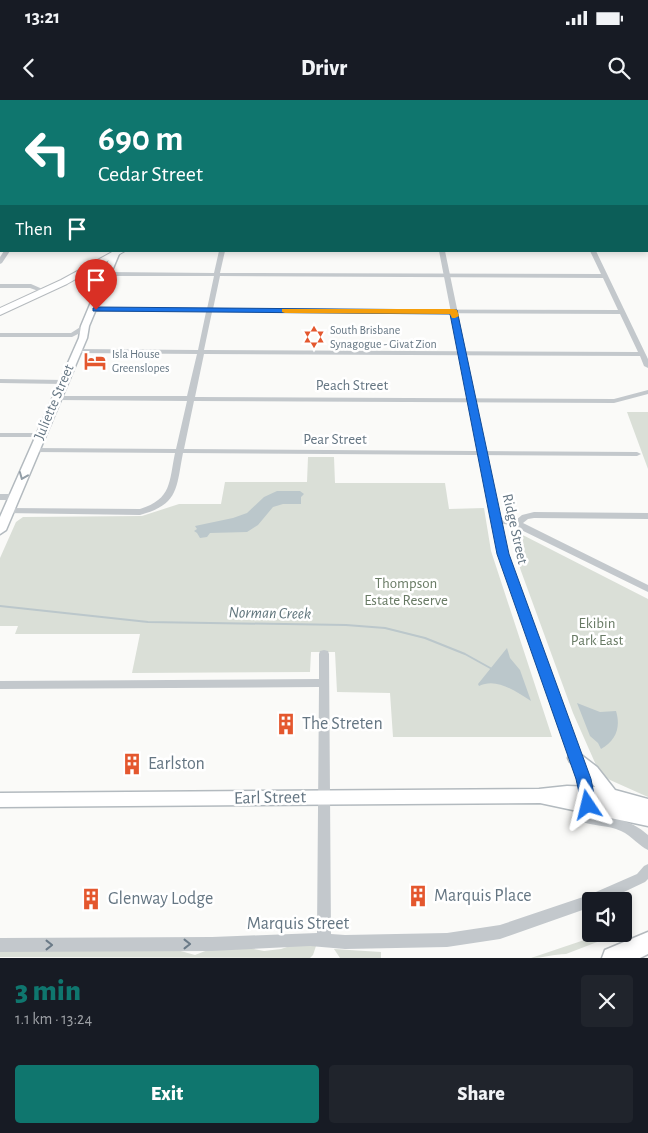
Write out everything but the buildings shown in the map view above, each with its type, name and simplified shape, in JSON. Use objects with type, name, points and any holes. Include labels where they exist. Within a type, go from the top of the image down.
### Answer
[{"type":"highway","points":[[612,958],[648,942]]},
{"type":"main road","points":[[0,307],[93,266],[116,252]]},
{"type":"main road","points":[[0,312],[116,252]]},
{"type":"main road","name":"Juliette Street","points":[[0,530],[85,332],[85,326],[116,252]]},
{"type":"main road","points":[[93,266],[103,267],[106,274]]},
{"type":"main road","points":[[575,758],[592,772],[610,796]]},
{"type":"main road","name":"Earl Street","points":[[0,800],[539,796],[648,819]]},
{"type":"main road","name":"Earl Street","points":[[585,805],[610,796],[648,806]]},
{"type":"street","points":[[8,510],[136,512],[157,506],[170,494],[222,252]]},
{"type":"street","name":"Ridge Street","points":[[442,252],[482,453],[510,577],[575,758],[585,805]]},
{"type":"street","points":[[593,252],[648,366]]},
{"type":"street","points":[[106,274],[605,276]]},
{"type":"street","points":[[0,286],[31,286],[42,290]]},
{"type":"street","points":[[92,310],[623,312]]},
{"type":"street","points":[[0,335],[72,335],[85,326]]},
{"type":"street","points":[[72,335],[77,338],[77,347],[201,352],[642,354]]},
{"type":"street","points":[[0,381],[63,382]]},
{"type":"street","name":"Peach Street","points":[[56,398],[618,401],[648,392]]},
{"type":"street","points":[[0,435],[40,435]]},
{"type":"street","name":"Pear Street","points":[[33,450],[637,454]]},
{"type":"street","points":[[0,497],[14,497]]},
{"type":"street","points":[[517,524],[526,517],[534,515],[648,516]]},
{"type":"street","points":[[496,520],[517,524],[648,589]]},
{"type":"street","points":[[324,654],[324,940]]},
{"type":"street","points":[[0,685],[324,683]]},
{"type":"street","name":"Earl Street","points":[[585,805],[642,837],[648,844]]},
{"type":"street","name":"Marquis Street","points":[[611,892],[641,878],[648,870]]},
{"type":"street","name":"Marquis Street","points":[[0,945],[212,944],[324,940],[344,942],[465,939],[512,929],[582,904]]},
{"type":"green space","points":[[627,412],[648,412],[648,469]]},
{"type":"green space","name":"Thompson Estate Reserve","points":[[308,457],[334,457],[335,483],[445,483],[449,509],[484,508],[491,551],[552,737],[393,737],[390,693],[337,692],[335,652],[311,652],[310,672],[132,673],[140,634],[15,634],[18,626],[0,626],[0,558],[16,522],[23,517],[142,516],[179,504],[221,504],[225,482],[307,482]]},
{"type":"green space","name":"Ekibin Park East","points":[[511,529],[648,599],[648,797],[610,780],[603,775],[596,765],[573,713],[521,571],[511,539]]},
{"type":"green space","points":[[582,941],[597,942],[566,954],[531,958]]},
{"type":"green space","points":[[0,944],[177,950],[195,955],[213,948],[249,948],[264,951],[290,946],[316,946],[310,958],[0,957]]},
{"type":"green space","points":[[334,949],[381,952],[381,958],[340,958]]},
{"type":"shaded area","points":[[277,491],[300,491],[304,494],[301,497],[301,504],[283,504],[273,507],[258,525],[247,532],[210,533],[207,537],[200,538],[194,531],[197,529],[195,526],[247,513],[264,497]]},
{"type":"shaded area","points":[[507,648],[510,658],[520,670],[531,701],[499,684],[493,683],[479,686],[478,684]]},
{"type":"shaded area","points":[[577,703],[600,712],[616,711],[618,723],[616,733],[614,738],[601,749],[598,743],[590,736]]},
{"type":"waterway","name":"Norman Creek","points":[[0,606],[148,622],[346,625],[385,628],[425,638],[465,654],[492,669]]},
{"type":"slow traffic","points":[[285,310],[454,312],[455,316]]},
{"type":"place","name":"South Brisbane Synagogue - Givat Zion","points":[[314,337]]},
{"type":"place","name":"Isla House Greenslopes","points":[[95,361]]},
{"type":"place","name":"The Streten","points":[[286,724]]},
{"type":"place","name":"Earlston","points":[[132,764]]},
{"type":"place","name":"Marquis Place","points":[[418,896]]},
{"type":"place","name":"Glenway Lodge","points":[[91,899]]},
{"type":"route","points":[[96,310],[454,312],[503,554],[583,779],[588,805]]}]
